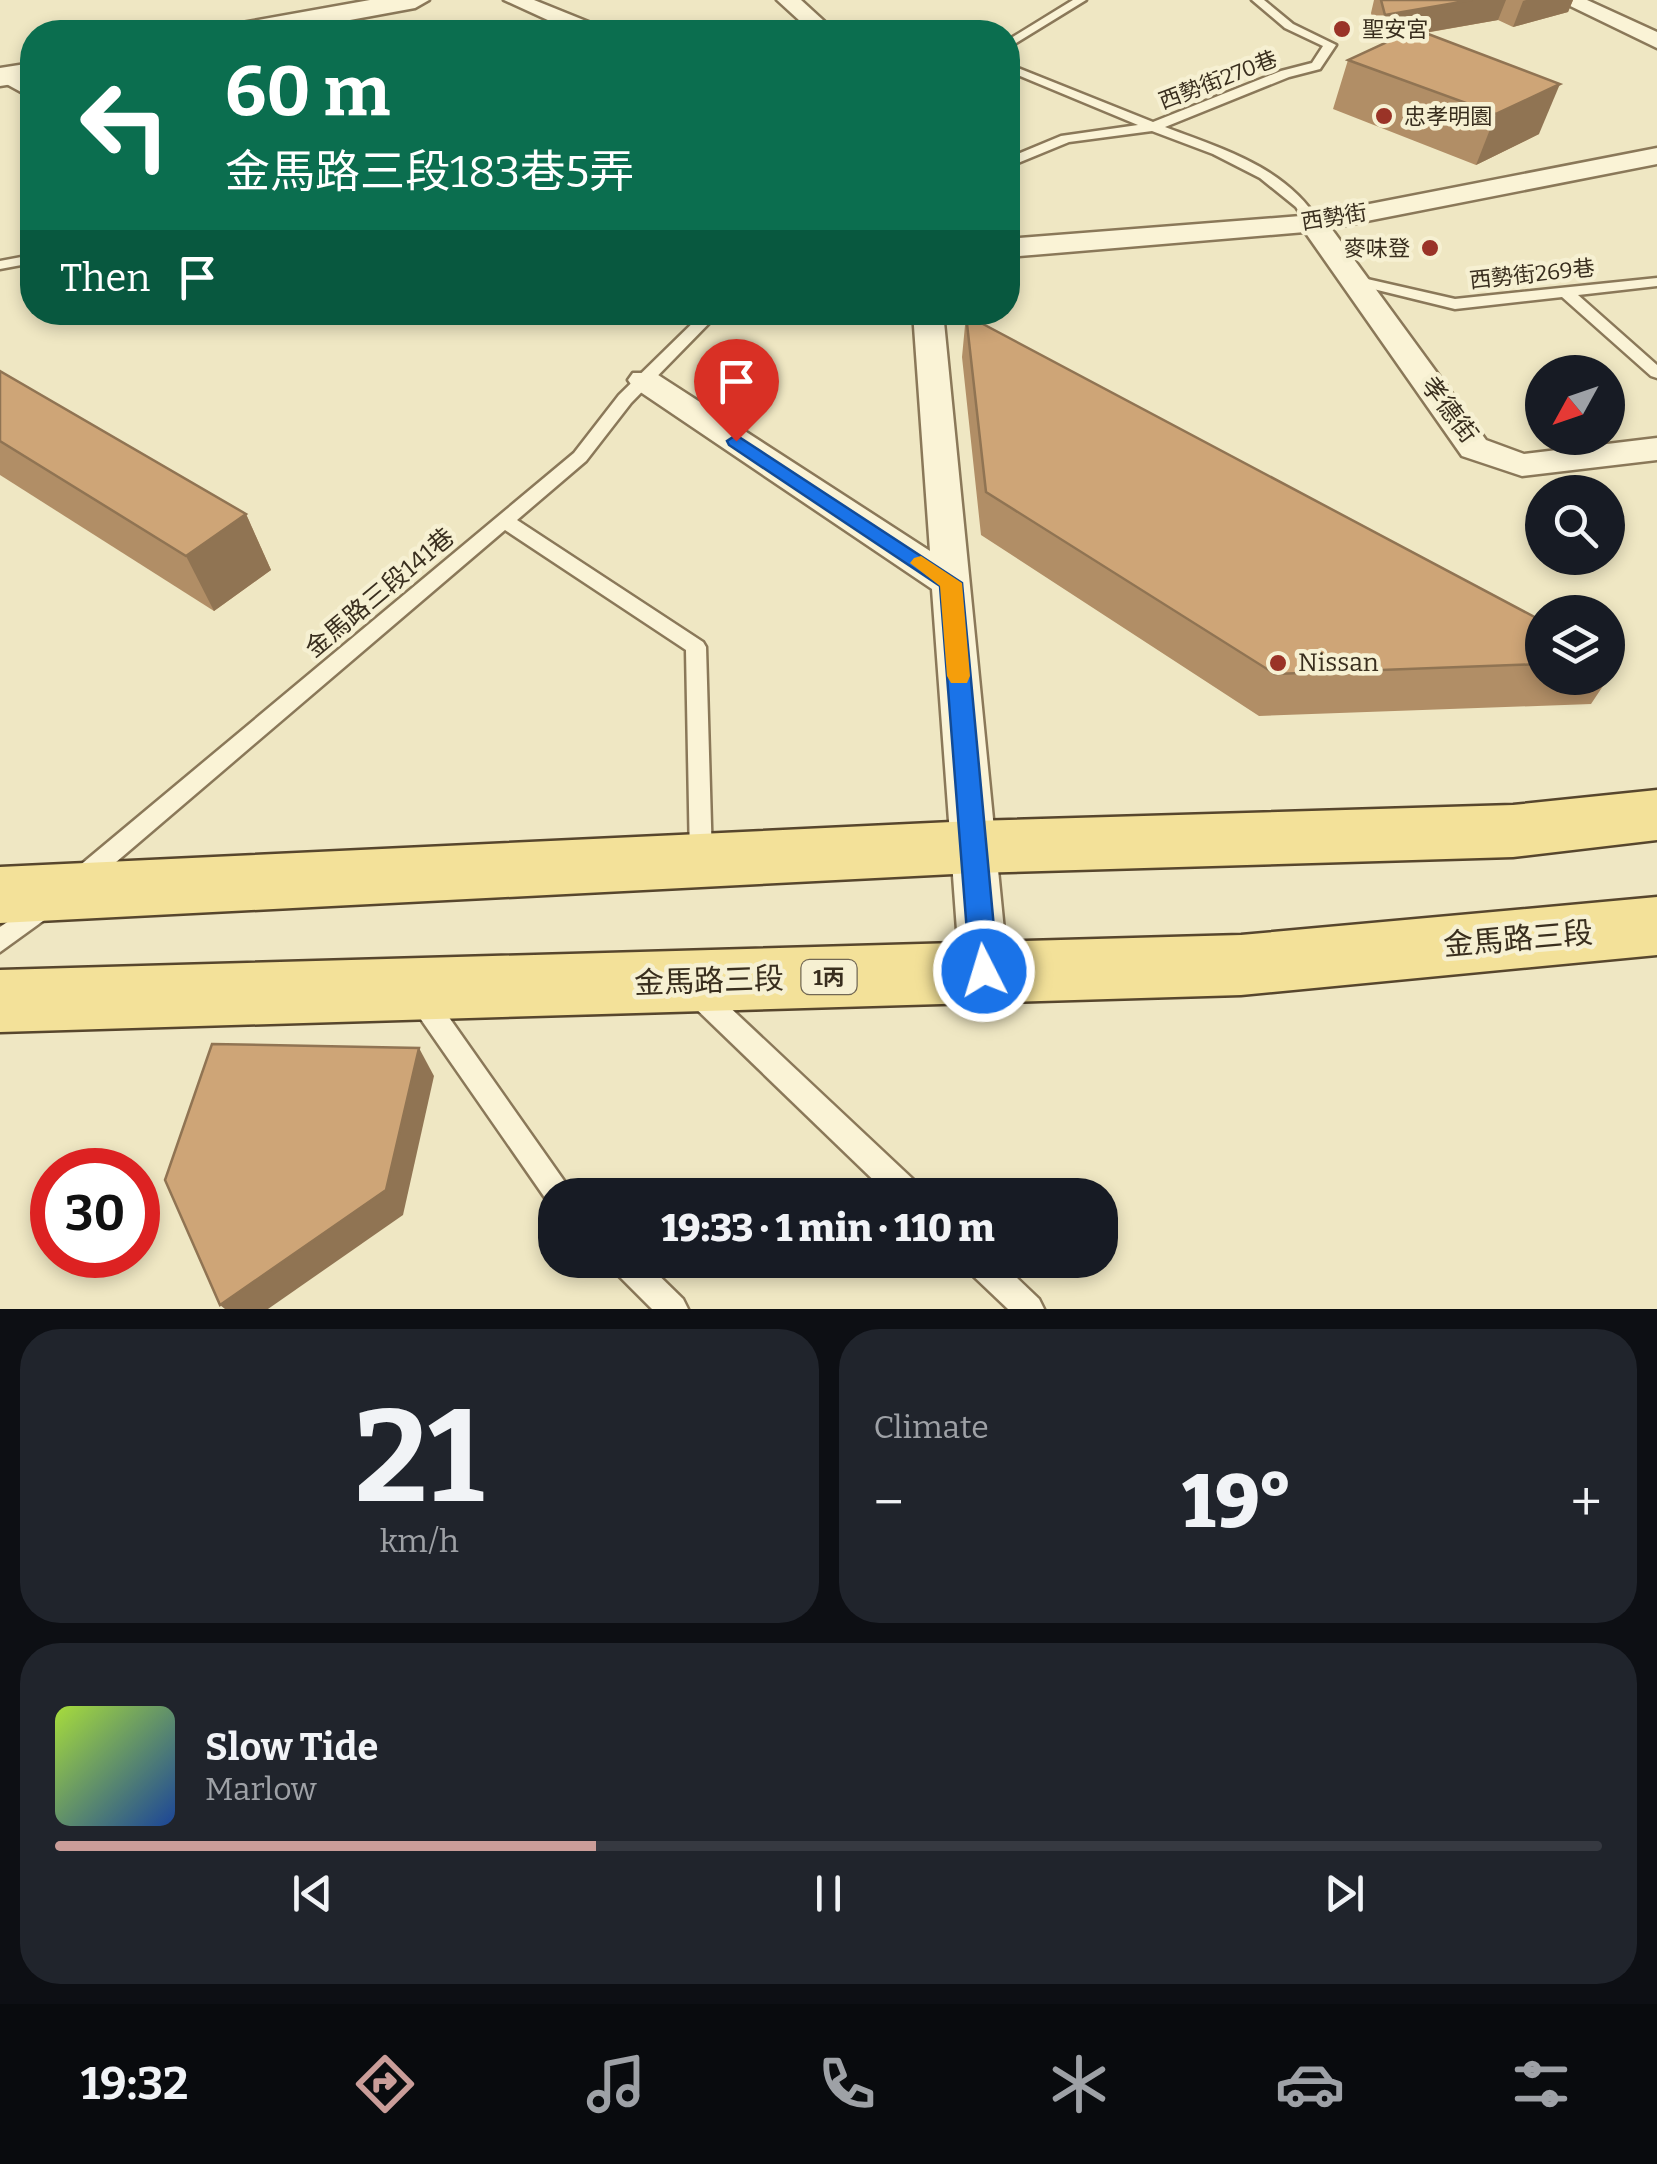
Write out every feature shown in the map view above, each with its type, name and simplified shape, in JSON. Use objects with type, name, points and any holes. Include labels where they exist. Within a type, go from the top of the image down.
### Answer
[{"type":"main road","points":[[0,895],[974,848],[1512,831],[1657,815]]},
{"type":"main road","name":"金馬路三段","points":[[0,1002],[1241,966],[1657,926]]},
{"type":"street","points":[[307,20],[415,0]]},
{"type":"street","points":[[515,0],[564,20]]},
{"type":"street","points":[[788,0],[811,20]]},
{"type":"street","points":[[1569,0],[1657,41]]},
{"type":"street","name":"西勢街","points":[[1020,247],[1313,223],[1652,160]]},
{"type":"street","name":"孝德街","points":[[1313,223],[1474,448],[1522,465],[1657,449]]},
{"type":"street","points":[[929,325],[984,971]]},
{"type":"street","points":[[644,380],[951,583]]},
{"type":"lane","points":[[1020,38],[1081,0]]},
{"type":"lane","name":"西勢街270巷","points":[[1153,127],[1284,74],[1316,66],[1324,58],[1330,45],[1289,26],[1257,0]]},
{"type":"lane","points":[[1020,72],[1153,127]]},
{"type":"lane","points":[[1020,158],[1066,139],[1153,127]]},
{"type":"lane","name":"西勢街270巷","points":[[1153,127],[1202,144],[1260,173],[1306,207],[1313,223]]},
{"type":"lane","name":"西勢街269巷","points":[[1354,280],[1455,304],[1657,282]]},
{"type":"lane","points":[[1568,294],[1657,373]]},
{"type":"lane","name":"金馬路三段141巷","points":[[0,941],[62,894],[580,457],[644,380],[700,325]]},
{"type":"lane","points":[[505,521],[696,646],[701,861]]},
{"type":"lane","points":[[685,982],[891,1178]]},
{"type":"lane","points":[[416,992],[548,1178]]},
{"type":"lane","points":[[641,1278],[673,1309]]},
{"type":"lane","points":[[996,1278],[1029,1309]]},
{"type":"building","points":[[1381,0],[1472,0],[1385,15]]},
{"type":"building","points":[[1415,29],[1560,84],[1496,114],[1348,60]]},
{"type":"building","points":[[967,325],[985,325],[1525,612],[1525,665],[1275,674],[986,492]]},
{"type":"building","points":[[0,371],[246,514],[186,556],[0,441]]},
{"type":"building","points":[[212,1044],[419,1048],[386,1190],[220,1305],[165,1180]]},
{"type":"slow traffic","points":[[921,563],[951,583],[959,676]]},
{"type":"place","name":"聖安宮","points":[[1342,29]]},
{"type":"place","name":"忠孝明園","points":[[1384,116]]},
{"type":"place","name":"麥味登","points":[[1430,248]]},
{"type":"place","name":"Nissan","points":[[1278,663]]},
{"type":"route","points":[[736,441],[951,583],[984,971]]}]
